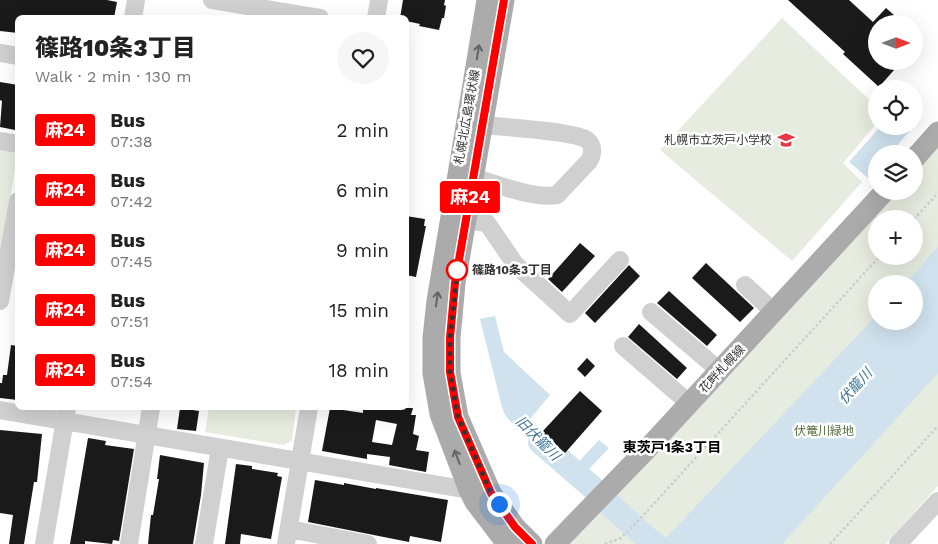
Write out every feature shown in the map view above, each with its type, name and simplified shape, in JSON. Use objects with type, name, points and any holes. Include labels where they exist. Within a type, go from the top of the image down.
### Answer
[{"type":"main road","name":"札幌北広島環状線","points":[[487,0],[436,300],[433,373],[440,414],[469,490],[485,516],[507,544]]},
{"type":"main road","name":"札幌北広島環状線","points":[[504,0],[455,283],[450,338],[450,372],[458,417],[491,493],[515,527],[532,544]]},
{"type":"main road","points":[[923,149],[938,132]]},
{"type":"main road","name":"花畔札幌線","points":[[555,544],[690,404],[877,200]]},
{"type":"street","points":[[134,15],[136,0]]},
{"type":"street","points":[[376,15],[378,0]]},
{"type":"street","points":[[219,1],[298,7],[314,15]]},
{"type":"street","points":[[0,53],[15,56]]},
{"type":"street","points":[[473,176],[508,188],[556,195],[589,161],[592,154],[591,146],[586,139],[581,137],[482,125]]},
{"type":"street","points":[[0,141],[15,144]]},
{"type":"street","points":[[0,301],[15,218]]},
{"type":"street","points":[[466,220],[487,223],[515,264],[570,314],[620,260]]},
{"type":"street","points":[[745,285],[774,312]]},
{"type":"street","points":[[651,312],[720,371]]},
{"type":"street","points":[[623,346],[690,404]]},
{"type":"street","points":[[0,410],[66,414],[146,435],[469,490]]},
{"type":"street","points":[[129,544],[151,410]]},
{"type":"street","points":[[309,410],[287,537],[364,544]]},
{"type":"street","points":[[44,544],[66,414]]},
{"type":"street","points":[[204,544],[220,448]]},
{"type":"street","points":[[898,544],[938,500]]},
{"type":"path","points":[[922,210],[938,193]]},
{"type":"path","points":[[605,544],[621,538],[639,520],[872,265]]},
{"type":"path","points":[[830,544],[938,426]]},
{"type":"green space","points":[[782,18],[868,99],[868,133],[843,163],[862,182],[792,261],[660,150]]},
{"type":"green space","name":"伏篭川緑地","points":[[938,144],[938,486],[886,544],[561,544],[868,218],[868,265],[923,265],[923,210],[875,210],[885,200],[923,200],[923,160]]},
{"type":"green space","points":[[0,149],[13,151],[15,154],[15,170],[0,258]]},
{"type":"green space","points":[[209,410],[296,410],[292,441],[283,445],[205,432]]},
{"type":"water","points":[[873,135],[906,135],[898,145],[868,145],[868,178],[849,162]]},
{"type":"water","name":"伏籠川","points":[[938,247],[938,373],[782,544],[644,544],[641,541],[650,531],[654,534],[658,531],[666,538],[868,324],[868,330],[923,330],[923,275],[913,275]]},
{"type":"water","points":[[495,316],[504,352],[550,395],[530,419],[569,457],[560,467],[505,415],[480,319]]},
{"type":"water","points":[[599,440],[609,448],[586,472],[593,478],[584,488],[570,476],[582,458]]},
{"type":"water","points":[[612,495],[632,514],[622,524],[603,505]]},
{"type":"building","points":[[0,0],[107,0],[117,2],[115,15],[15,15],[15,33],[0,31]]},
{"type":"building","points":[[403,0],[445,0],[444,18],[442,18],[439,30],[419,26],[420,24],[409,22],[409,15],[400,15]]},
{"type":"building","points":[[788,0],[849,0],[868,17],[868,70],[894,70],[885,80],[871,80],[843,54],[845,52]]},
{"type":"building","points":[[886,8],[894,15],[880,15]]},
{"type":"building","points":[[0,82],[15,84],[15,130],[0,127],[2,101],[0,100]]},
{"type":"building","points":[[409,216],[425,219],[424,226],[426,226],[416,277],[409,276]]},
{"type":"building","points":[[580,243],[595,256],[562,292],[548,279]]},
{"type":"building","points":[[706,263],[754,308],[740,322],[692,278]]},
{"type":"building","points":[[629,265],[640,276],[595,323],[585,313]]},
{"type":"building","points":[[669,291],[717,335],[707,346],[657,303]]},
{"type":"building","points":[[639,324],[687,368],[677,379],[628,337]]},
{"type":"building","points":[[11,345],[15,346],[15,400],[0,398],[0,383],[2,383],[3,375],[7,375]]},
{"type":"building","points":[[587,358],[595,366],[585,377],[577,369]]},
{"type":"building","points":[[580,391],[602,411],[565,453],[542,432]]},
{"type":"building","points":[[409,408],[413,408],[411,415],[416,415],[413,434],[419,436],[416,450],[429,452],[426,472],[389,465],[390,457],[367,454],[367,459],[322,451],[330,410],[363,413],[363,410],[409,410]],"holes":[[[376,420],[397,424],[392,445],[372,442]]]},
{"type":"building","points":[[180,410],[199,411],[196,431],[177,429]]},
{"type":"building","points":[[0,430],[42,434],[37,482],[34,482],[24,544],[9,544],[13,515],[0,513]]},
{"type":"building","points":[[88,438],[106,441],[105,445],[134,449],[119,541],[113,540],[112,544],[85,541],[85,544],[70,544]]},
{"type":"building","points":[[160,455],[204,463],[193,544],[148,544],[151,515],[153,515],[159,479],[157,479]]},
{"type":"building","points":[[236,464],[252,466],[252,469],[278,473],[277,476],[282,477],[271,539],[241,534],[240,544],[225,544]]},
{"type":"building","points":[[315,480],[448,500],[441,542],[410,536],[409,542],[308,522]]},
{"type":"waterway","name":"旧伏籠川","points":[[540,442],[593,488]]},
{"type":"waterway","name":"旧伏籠川","points":[[606,501],[653,544]]},
{"type":"bus line","name":"麻24","points":[[504,0],[455,283],[450,338],[450,372],[458,417],[491,493],[515,527],[532,544]]},
{"type":"place","name":"札幌市立茨戸小学校","points":[[786,140]]},
{"type":"place","name":"篠路10条3丁目","points":[[457,270]]},
{"type":"district","name":"東茨戸1条3丁目","points":[[672,447]]},
{"type":"route","points":[[457,270],[458,267],[450,338],[450,372],[458,417],[491,493],[499,504]]}]
